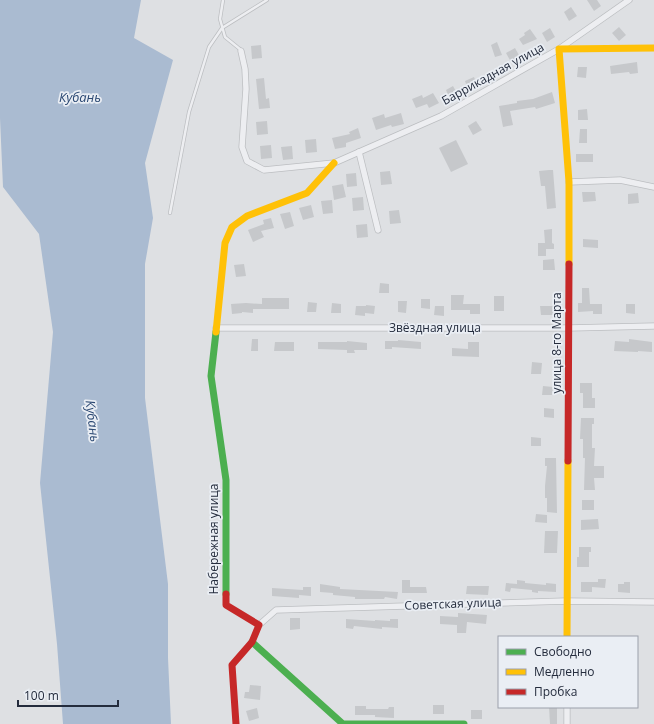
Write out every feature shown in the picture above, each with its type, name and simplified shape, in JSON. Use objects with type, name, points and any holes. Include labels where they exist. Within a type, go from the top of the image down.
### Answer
[{"type":"street","name":"Баррикадная улица","points":[[241,51],[245,68],[246,89],[242,147],[247,161],[264,170],[334,163],[441,116],[559,49],[628,0]]},
{"type":"street","points":[[559,49],[654,48]]},
{"type":"street","name":"улица 8-го Марта","points":[[559,49],[569,182],[567,636]]},
{"type":"street","points":[[359,152],[378,230]]},
{"type":"street","name":"Баррикадная улица","points":[[216,328],[225,243],[232,227],[247,216],[307,193],[334,163]]},
{"type":"street","points":[[569,182],[620,180],[654,187]]},
{"type":"street","name":"Звёздная улица","points":[[216,328],[569,328],[654,326]]},
{"type":"street","name":"Набережная улица","points":[[216,328],[211,376],[226,480],[226,605],[259,625]]},
{"type":"street","name":"Советская улица","points":[[259,625],[276,610],[566,600],[654,602]]},
{"type":"street","points":[[236,724],[232,665],[252,642],[259,625]]},
{"type":"street","points":[[252,642],[344,724],[464,724]]},
{"type":"street","points":[[567,708],[567,724]]},
{"type":"lane","points":[[223,0],[220,19],[225,37],[241,51]]},
{"type":"lane","points":[[170,213],[189,112],[209,47],[222,28],[266,0]]},
{"type":"water","name":"Кубань","points":[[0,0],[141,0],[134,38],[173,60],[145,163],[153,218],[145,264],[145,398],[168,584],[168,658],[171,724],[63,724],[57,644],[40,483],[53,332],[39,234],[3,187],[0,118]]},
{"type":"building","points":[[587,0],[597,0],[601,6],[594,11]]},
{"type":"building","points":[[571,7],[577,16],[569,21],[564,12]]},
{"type":"building","points":[[619,27],[626,35],[619,41],[612,33]]},
{"type":"building","points":[[550,28],[555,37],[547,42],[542,33]]},
{"type":"building","points":[[530,29],[537,39],[523,45],[519,39]]},
{"type":"building","points":[[497,42],[502,55],[495,57],[491,45]]},
{"type":"building","points":[[261,45],[262,58],[252,59],[251,46]]},
{"type":"building","points":[[515,48],[520,57],[511,62],[506,53]]},
{"type":"building","points":[[637,62],[638,73],[630,74],[629,72],[611,74],[610,66]]},
{"type":"building","points":[[578,67],[587,67],[586,78],[577,77]]},
{"type":"building","points":[[474,77],[478,87],[468,90],[465,81]]},
{"type":"building","points":[[264,78],[266,99],[269,98],[270,108],[259,109],[256,79]]},
{"type":"building","points":[[453,86],[458,95],[450,99],[446,90]]},
{"type":"building","points":[[552,92],[555,103],[536,109],[535,107],[510,111],[513,125],[503,127],[499,106],[517,103],[517,101],[533,99]]},
{"type":"building","points":[[433,93],[439,103],[429,108],[427,104],[416,108],[412,99],[422,95],[423,98]]},
{"type":"building","points":[[587,109],[588,120],[578,120],[578,110]]},
{"type":"building","points":[[401,113],[404,124],[392,127],[391,125],[376,130],[372,118],[384,114],[385,118]]},
{"type":"building","points":[[267,121],[268,134],[257,135],[256,122]]},
{"type":"building","points":[[476,121],[482,130],[473,135],[468,126]]},
{"type":"building","points":[[358,128],[361,138],[346,143],[346,147],[335,149],[332,138],[350,134],[349,132]]},
{"type":"building","points":[[580,129],[587,129],[587,143],[579,143]]},
{"type":"building","points":[[316,139],[317,152],[306,153],[305,140]]},
{"type":"building","points":[[456,140],[468,164],[451,172],[439,148]]},
{"type":"building","points":[[271,145],[272,158],[261,159],[260,146]]},
{"type":"building","points":[[292,146],[293,159],[283,160],[281,147]]},
{"type":"building","points":[[576,154],[593,154],[593,162],[576,162]]},
{"type":"building","points":[[553,170],[556,208],[547,209],[545,186],[541,186],[539,171]]},
{"type":"building","points":[[390,171],[392,184],[381,185],[380,172]]},
{"type":"building","points":[[356,173],[357,186],[347,187],[346,174]]},
{"type":"building","points":[[343,184],[346,197],[334,200],[332,186]]},
{"type":"building","points":[[582,192],[595,192],[596,201],[583,202]]},
{"type":"building","points":[[638,193],[639,203],[628,204],[628,194]]},
{"type":"building","points":[[363,197],[364,210],[353,211],[352,198]]},
{"type":"building","points":[[332,200],[333,213],[323,214],[321,201]]},
{"type":"building","points":[[311,205],[314,217],[303,220],[299,208]]},
{"type":"building","points":[[399,210],[401,223],[390,224],[389,211]]},
{"type":"building","points":[[290,212],[294,226],[285,229],[280,214]]},
{"type":"building","points":[[271,218],[274,228],[261,231],[264,237],[253,242],[248,230],[264,224],[263,220]]},
{"type":"building","points":[[367,224],[368,237],[357,238],[356,225]]},
{"type":"building","points":[[552,229],[552,243],[554,244],[554,249],[546,249],[546,256],[538,256],[538,243],[545,243],[544,230]]},
{"type":"building","points":[[583,239],[598,240],[598,248],[583,247]]},
{"type":"building","points":[[554,259],[555,270],[543,270],[543,260]]},
{"type":"building","points":[[244,264],[246,276],[236,277],[234,265]]},
{"type":"building","points":[[380,283],[389,284],[389,293],[379,293]]},
{"type":"building","points":[[582,288],[589,288],[590,304],[602,304],[602,314],[593,314],[593,311],[578,312],[578,303],[582,303]]},
{"type":"building","points":[[451,295],[464,295],[463,304],[480,304],[480,314],[470,314],[470,310],[451,310]]},
{"type":"building","points":[[494,296],[504,296],[504,311],[494,311]]},
{"type":"building","points":[[262,298],[289,298],[289,309],[253,309],[253,313],[242,312],[232,314],[231,304],[262,304]]},
{"type":"building","points":[[421,299],[430,299],[430,309],[421,308]]},
{"type":"building","points":[[398,301],[407,301],[406,313],[398,312]]},
{"type":"building","points":[[308,302],[317,303],[316,312],[307,312]]},
{"type":"building","points":[[332,303],[341,304],[341,313],[331,313]]},
{"type":"building","points":[[626,304],[635,304],[635,314],[626,313]]},
{"type":"building","points":[[356,306],[375,306],[374,314],[365,313],[365,316],[355,315]]},
{"type":"building","points":[[435,306],[444,306],[444,316],[434,315]]},
{"type":"building","points":[[540,306],[557,306],[558,315],[541,315]]},
{"type":"building","points":[[252,339],[258,339],[258,351],[251,351]]},
{"type":"building","points":[[629,339],[652,342],[652,352],[614,351],[615,341],[629,342]]},
{"type":"building","points":[[398,340],[421,342],[421,349],[392,347],[392,349],[385,349],[385,341]]},
{"type":"building","points":[[347,341],[367,343],[367,350],[354,350],[355,353],[347,353],[347,350],[318,349],[318,342]]},
{"type":"building","points":[[275,342],[294,342],[294,351],[274,351]]},
{"type":"building","points":[[468,342],[479,342],[479,357],[452,356],[452,348],[468,349]]},
{"type":"building","points":[[532,362],[542,363],[541,374],[531,374]]},
{"type":"building","points":[[580,383],[592,383],[592,398],[595,398],[595,408],[583,408],[583,393],[580,393]]},
{"type":"building","points":[[543,386],[553,387],[552,395],[542,395]]},
{"type":"building","points":[[544,408],[554,409],[554,418],[544,417]]},
{"type":"building","points":[[581,418],[594,418],[594,424],[592,424],[592,448],[595,448],[594,466],[604,466],[604,478],[594,478],[595,490],[584,490],[585,458],[583,458],[583,439],[580,439]]},
{"type":"building","points":[[531,437],[541,438],[541,446],[531,446]]},
{"type":"building","points":[[545,458],[556,458],[557,513],[547,512],[545,486],[547,466],[545,466]]},
{"type":"building","points":[[582,500],[594,500],[594,510],[582,510]]},
{"type":"building","points":[[536,514],[547,515],[547,523],[535,522]]},
{"type":"building","points":[[598,519],[599,529],[581,530],[581,520]]},
{"type":"building","points":[[545,531],[558,531],[557,553],[544,553]]},
{"type":"building","points":[[579,547],[591,547],[591,552],[589,552],[589,567],[577,567]]},
{"type":"building","points":[[598,579],[606,579],[605,588],[592,587],[592,592],[581,592],[581,582],[598,582]]},
{"type":"building","points":[[402,580],[410,580],[410,587],[426,587],[427,593],[402,593]]},
{"type":"building","points":[[517,580],[525,581],[525,583],[546,585],[546,583],[556,584],[556,592],[538,591],[538,593],[532,592],[532,590],[511,588],[510,592],[505,591],[506,583],[517,584]]},
{"type":"building","points":[[624,582],[630,582],[630,593],[618,592],[618,584],[624,584]]},
{"type":"building","points":[[320,584],[340,587],[340,589],[398,592],[397,599],[385,597],[384,599],[355,599],[355,597],[333,595],[333,593],[320,592]]},
{"type":"building","points":[[467,586],[489,586],[488,595],[466,594]]},
{"type":"building","points":[[303,587],[311,587],[311,596],[299,595],[299,598],[272,596],[272,588],[303,590]]},
{"type":"building","points":[[458,613],[487,615],[486,624],[467,622],[466,633],[457,633],[457,625],[440,624],[440,616],[458,617]]},
{"type":"building","points":[[290,618],[300,618],[300,629],[290,630]]},
{"type":"building","points":[[346,619],[390,621],[390,619],[398,619],[398,628],[382,627],[382,629],[354,626],[353,629],[346,628]]},
{"type":"building","points":[[250,685],[261,686],[260,700],[244,698],[245,692],[249,692]]},
{"type":"building","points":[[433,705],[444,705],[444,714],[433,714]]},
{"type":"building","points":[[355,706],[366,706],[366,709],[388,709],[389,707],[394,707],[394,718],[375,717],[375,715],[355,715]]},
{"type":"building","points":[[257,708],[259,718],[249,721],[246,711]]},
{"type":"building","points":[[549,708],[557,708],[557,724],[550,724]]},
{"type":"building","points":[[471,710],[482,710],[482,719],[471,719]]},
{"type":"traffic: fast","points":[[216,332],[211,376],[226,480],[226,594]]},
{"type":"traffic: fast","points":[[252,642],[343,724],[464,724]]},
{"type":"traffic: slow","points":[[569,264],[569,182],[559,49],[654,48]]},
{"type":"traffic: slow","points":[[216,332],[225,243],[232,227],[247,216],[307,193],[334,163]]},
{"type":"traffic: slow","points":[[567,636],[568,461]]},
{"type":"traffic: jam","points":[[568,461],[569,264]]},
{"type":"traffic: jam","points":[[226,594],[226,605],[259,625],[252,642],[232,665],[236,724]]}]
